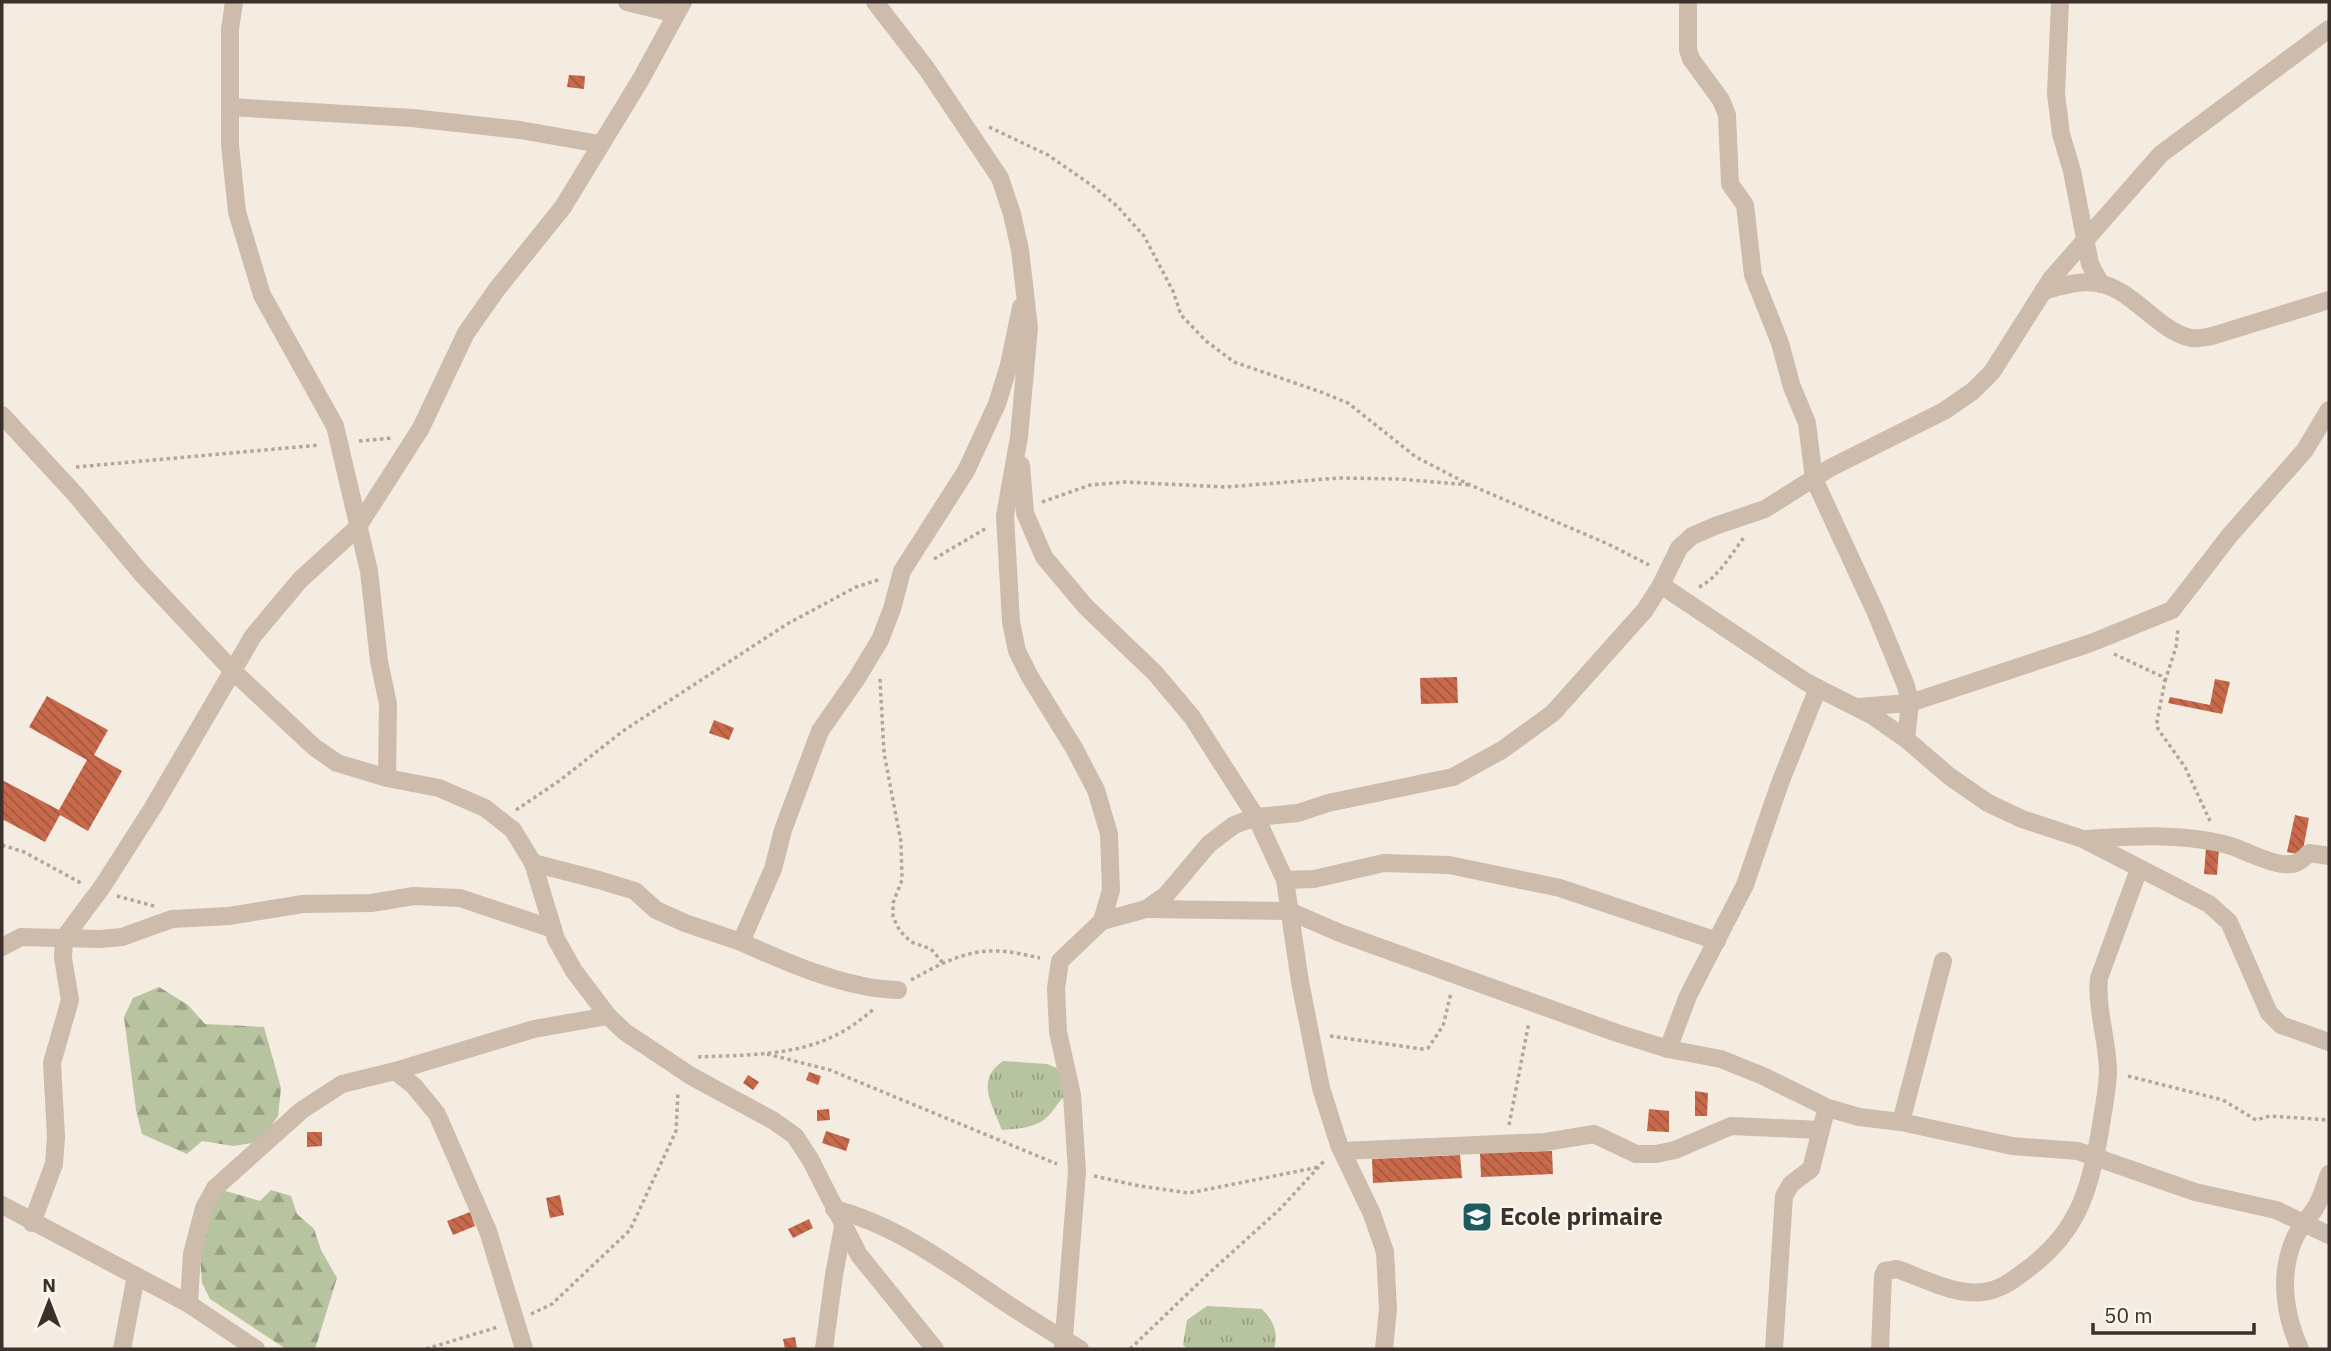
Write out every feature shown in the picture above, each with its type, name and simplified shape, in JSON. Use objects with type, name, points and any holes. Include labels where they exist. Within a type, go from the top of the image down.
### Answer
[{"type":"street","points":[[234,2],[230,29],[230,145],[237,212],[262,295],[335,426],[369,571],[379,661],[388,704],[387,778]]},
{"type":"street","points":[[32,1223],[54,1164],[57,1137],[52,1063],[70,1000],[63,958],[64,938],[102,887],[152,809],[253,636],[299,580],[357,528],[416,437],[466,333],[563,206],[680,8],[627,2]]},
{"type":"street","points":[[876,2],[926,68],[1000,178],[1012,214],[1020,250],[1029,328],[1019,437],[1005,516],[1012,622],[1017,651],[1096,790],[1109,834],[1111,890],[1102,921]]},
{"type":"street","points":[[1688,2],[1688,50],[1721,100],[1727,114],[1730,184],[1745,205],[1754,275],[1807,423],[1814,479],[1906,685],[1910,703],[1906,739]]},
{"type":"street","points":[[2060,2],[2056,94],[2061,134],[2072,170],[2090,264],[2101,284]]},
{"type":"street","points":[[1146,909],[1166,895],[1209,844],[1234,825],[1256,817],[1298,813],[1328,803],[1453,777],[1502,750],[1553,713],[1645,610],[1664,581],[1679,548],[1692,536],[1765,509],[1830,468],[1944,411],[1973,391],[1992,372],[2043,291],[2161,154],[2329,29]]},
{"type":"street","points":[[230,107],[426,119],[520,130],[600,144]]},
{"type":"street","points":[[2043,291],[2078,282],[2114,288],[2179,334],[2193,339],[2212,336],[2329,300]]},
{"type":"street","points":[[741,942],[773,869],[783,830],[820,731],[880,640],[902,571],[966,471],[997,404],[1009,365],[1025,291]]},
{"type":"street","points":[[1854,708],[1910,703],[2091,643],[2172,610],[2230,535],[2305,450],[2329,411]]},
{"type":"street","points":[[2,415],[142,574],[233,671],[314,747],[337,762],[387,778],[439,788],[485,808],[513,830],[533,863],[553,929],[574,971],[608,1016],[625,1032],[682,1070],[774,1121],[795,1136],[810,1159],[859,1255],[936,1349]]},
{"type":"street","points":[[1019,437],[1024,508],[1044,557],[1086,607],[1155,673],[1192,717],[1256,817],[1285,880],[1321,1088],[1340,1148],[1372,1214],[1385,1252],[1388,1309],[1384,1349]]},
{"type":"street","points":[[1664,581],[1818,688],[1873,716],[1906,739],[1949,776],[1989,803],[2022,819],[2083,839],[2209,904],[2229,922],[2269,1013],[2281,1025],[2329,1042]]},
{"type":"street","points":[[1668,1049],[1688,996],[1745,885],[1780,783],[1818,688]]},
{"type":"street","points":[[2083,839],[2174,836],[2228,845],[2272,861],[2286,863],[2296,863],[2309,853],[2329,856]]},
{"type":"street","points":[[533,863],[635,891],[656,910],[741,942],[799,968],[882,990],[898,990]]},
{"type":"street","points":[[1285,880],[1314,879],[1384,863],[1449,865],[1560,888],[1717,941]]},
{"type":"street","points":[[1880,1349],[1885,1271],[1897,1269],[1961,1292],[1982,1293],[2001,1288],[2032,1266],[2060,1241],[2080,1210],[2095,1157],[2108,1071],[2098,994],[2099,978],[2139,869]]},
{"type":"street","points":[[2,947],[21,937],[122,937],[172,919],[229,916],[303,904],[371,903],[414,896],[460,898],[553,929]]},
{"type":"street","points":[[1063,1344],[1077,1172],[1072,1095],[1058,1032],[1056,988],[1060,961],[1102,921],[1146,909],[1289,911],[1340,933],[1668,1049],[1721,1059],[1828,1108],[1859,1117],[1901,1122],[1999,1144],[2078,1151],[2195,1192],[2276,1210],[2329,1235]]},
{"type":"street","points":[[1901,1122],[1943,961]]},
{"type":"street","points":[[189,1304],[192,1254],[204,1208],[215,1188],[302,1110],[342,1084],[534,1029],[608,1016]]},
{"type":"street","points":[[395,1071],[414,1086],[437,1114],[488,1231],[524,1349]]},
{"type":"street","points":[[1774,1349],[1784,1196],[1791,1184],[1811,1169],[1828,1108]]},
{"type":"street","points":[[1340,1148],[1545,1142],[1594,1134],[1636,1154],[1656,1154],[1675,1150],[1731,1126],[1821,1130]]},
{"type":"street","points":[[2300,1349],[2291,1330],[2285,1291],[2292,1243],[2303,1223],[2316,1208],[2329,1174]]},
{"type":"street","points":[[2,1205],[189,1304],[256,1349]]},
{"type":"street","points":[[834,1209],[854,1214],[922,1246],[1063,1344],[1080,1349]]},
{"type":"street","points":[[824,1349],[831,1289],[844,1227]]},
{"type":"street","points":[[122,1349],[136,1276]]},
{"type":"path","points":[[955,111],[1048,155],[1117,206],[1144,236],[1173,291],[1181,315],[1206,341],[1234,362],[1348,403],[1416,457],[1470,485],[1639,559],[1664,581]]},
{"type":"path","points":[[51,469],[416,437]]},
{"type":"path","points":[[1024,508],[1090,485],[1125,482],[1225,487],[1339,478],[1399,479],[1470,485]]},
{"type":"path","points":[[1697,589],[1723,565],[1765,509]]},
{"type":"path","points":[[501,820],[559,781],[623,731],[787,624],[856,587],[948,552],[1005,516]]},
{"type":"path","points":[[2185,595],[2176,647],[2165,681],[2157,721],[2158,729],[2185,767],[2215,832],[2228,845]]},
{"type":"path","points":[[2091,643],[2161,676],[2165,681]]},
{"type":"path","points":[[880,672],[884,753],[901,855],[902,880],[893,903],[892,917],[900,931],[911,942],[932,949],[943,963]]},
{"type":"path","points":[[426,1349],[516,1321],[552,1304],[630,1230],[676,1131],[676,1103],[682,1070],[697,1058],[795,1049],[832,1038],[855,1024],[909,981],[943,963],[973,952],[997,950],[1060,961]]},
{"type":"path","points":[[1310,1033],[1428,1048],[1443,1026],[1456,974]]},
{"type":"path","points":[[1506,1144],[1534,1003]]},
{"type":"path","points":[[763,1053],[830,1070],[1077,1172],[1140,1186],[1189,1193],[1319,1167]]},
{"type":"path","points":[[2108,1071],[2223,1100],[2260,1120],[2270,1116],[2329,1120]]},
{"type":"path","points":[[1130,1349],[1280,1209],[1340,1148]]},
{"type":"green space","points":[[159,987],[188,1005],[205,1024],[264,1027],[281,1088],[278,1116],[260,1142],[233,1146],[202,1141],[187,1154],[142,1134],[136,1110],[124,1017],[133,998]]},
{"type":"green space","points":[[1003,1061],[1047,1064],[1064,1071],[1067,1094],[1043,1121],[1026,1127],[1002,1130],[988,1093],[988,1084],[995,1068]]},
{"type":"green space","points":[[215,1188],[260,1201],[271,1190],[291,1196],[297,1214],[314,1229],[321,1250],[337,1278],[315,1349],[286,1349],[210,1299],[202,1283],[199,1245]]},
{"type":"green space","points":[[1207,1306],[1262,1309],[1274,1327],[1274,1349],[1188,1349],[1183,1345],[1187,1320]]},
{"type":"building","points":[[569,75],[585,76],[584,89],[567,87]]},
{"type":"building","points":[[1457,677],[1458,703],[1421,704],[1420,678]]},
{"type":"building","points":[[2215,679],[2230,682],[2222,714],[2168,703],[2170,697],[2210,705]]},
{"type":"building","points":[[47,696],[108,730],[94,755],[122,771],[88,831],[60,815],[45,842],[2,819],[2,780],[59,810],[87,760],[29,727]]},
{"type":"building","points":[[714,720],[734,728],[729,740],[709,733]]},
{"type":"building","points":[[2295,815],[2309,818],[2302,855],[2287,852]]},
{"type":"building","points":[[2206,848],[2219,849],[2217,875],[2204,874]]},
{"type":"building","points":[[809,1072],[821,1076],[818,1085],[806,1080]]},
{"type":"building","points":[[748,1075],[759,1082],[753,1090],[743,1083]]},
{"type":"building","points":[[1695,1091],[1708,1093],[1707,1116],[1695,1116]]},
{"type":"building","points":[[829,1109],[830,1120],[817,1121],[817,1110]]},
{"type":"building","points":[[1649,1109],[1669,1111],[1669,1132],[1647,1131]]},
{"type":"building","points":[[826,1131],[850,1139],[846,1151],[822,1143]]},
{"type":"building","points":[[307,1132],[322,1132],[322,1146],[307,1147]]},
{"type":"building","points":[[1552,1151],[1553,1174],[1481,1177],[1480,1153]]},
{"type":"building","points":[[1460,1155],[1462,1178],[1373,1183],[1372,1159]]},
{"type":"building","points":[[560,1195],[564,1215],[550,1218],[546,1198]]},
{"type":"building","points":[[470,1212],[475,1226],[453,1235],[447,1221]]},
{"type":"building","points":[[809,1219],[813,1228],[793,1238],[788,1229]]},
{"type":"building","points":[[795,1337],[797,1349],[785,1349],[783,1339]]},
{"type":"place","name":"Ecole primaire","points":[[1477,1217]]}]
